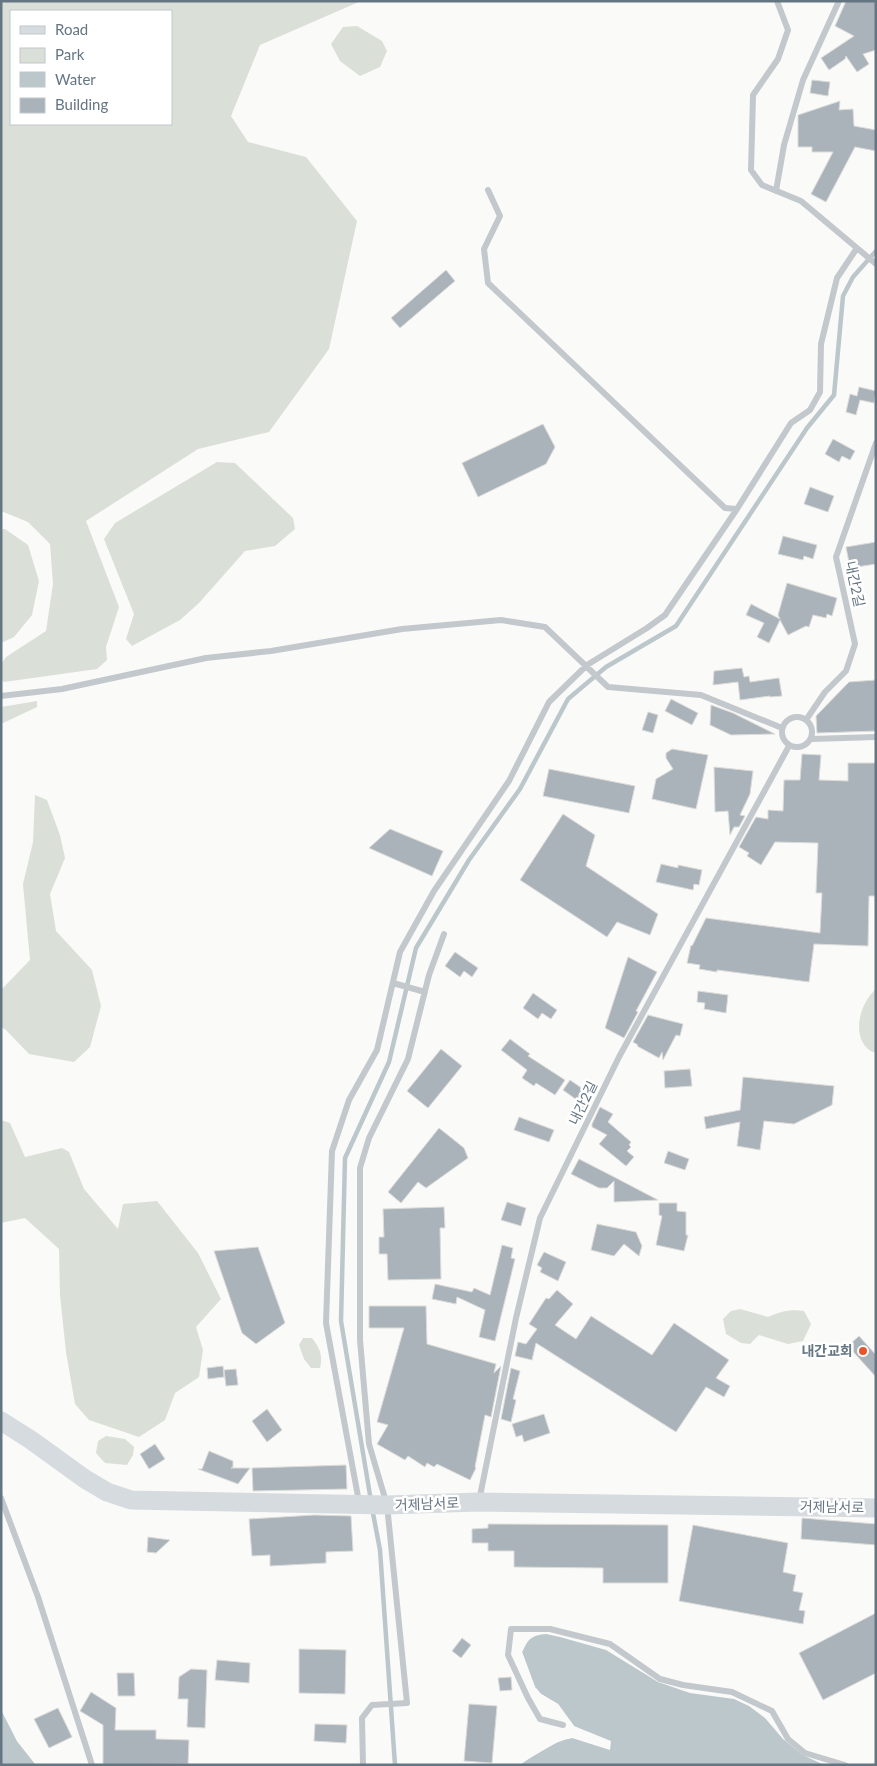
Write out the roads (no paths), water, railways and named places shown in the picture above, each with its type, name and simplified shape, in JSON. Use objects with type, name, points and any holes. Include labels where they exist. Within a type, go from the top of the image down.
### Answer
[{"type":"main road","name":"거제남서로","points":[[1,1421],[85,1479],[107,1492],[131,1500],[387,1505],[479,1502],[876,1508]]},
{"type":"lane","points":[[777,1],[788,30],[778,59],[753,95],[752,170],[762,185],[801,200],[876,264]]},
{"type":"lane","points":[[776,191],[784,145],[803,80],[839,1]]},
{"type":"lane","points":[[488,190],[500,216],[484,249],[488,283],[725,508],[737,508]]},
{"type":"lane","points":[[360,1504],[326,1323],[332,1150],[349,1100],[377,1050],[400,952],[434,891],[509,781],[549,702],[587,665],[665,615],[791,423],[810,410],[820,392],[821,344],[837,278],[857,248]]},
{"type":"lane","name":"내간2길","points":[[806,720],[825,692],[846,671],[855,644],[836,557],[876,443]]},
{"type":"lane","points":[[1,696],[62,689],[206,658],[271,651],[402,629],[501,620],[545,627],[608,687],[701,695],[782,728]]},
{"type":"lane","points":[[801,717],[806,720],[812,729],[811,739],[807,744],[801,746],[793,748],[789,746],[783,738],[782,728],[790,718],[801,717]]},
{"type":"lane","points":[[811,739],[876,737]]},
{"type":"lane","name":"내간2길","points":[[479,1502],[516,1318],[540,1218],[619,1058],[789,746]]},
{"type":"lane","points":[[363,1765],[362,1718],[372,1705],[407,1703],[387,1505],[369,1444],[360,1340],[360,1168],[369,1138],[408,1059],[429,975],[444,934]]},
{"type":"lane","points":[[393,983],[425,992]]},
{"type":"lane","points":[[1,1498],[38,1596],[92,1765]]},
{"type":"lane","points":[[563,1725],[540,1719],[528,1698],[508,1654],[510,1629],[550,1629],[610,1644],[660,1679],[683,1685],[732,1692],[772,1711],[788,1739],[805,1753],[845,1765]]},
{"type":"water","points":[[546,1634],[606,1650],[658,1682],[690,1693],[734,1699],[749,1706],[765,1718],[783,1739],[803,1755],[824,1765],[520,1765],[551,1745],[572,1738],[574,1726],[558,1704],[541,1694],[535,1687],[522,1652],[531,1639],[537,1635]]},
{"type":"water","points":[[1,1710],[17,1741],[36,1765],[1,1765]]},
{"type":"waterway","points":[[371,1501],[341,1321],[345,1158],[389,1062],[416,948],[469,860],[520,789],[568,699],[606,667],[676,626],[807,428],[834,395],[843,296],[853,277],[876,251]]},
{"type":"waterway","points":[[372,1508],[380,1550],[395,1765]]},
{"type":"place","name":"내간교회","points":[[863,1351]]}]
